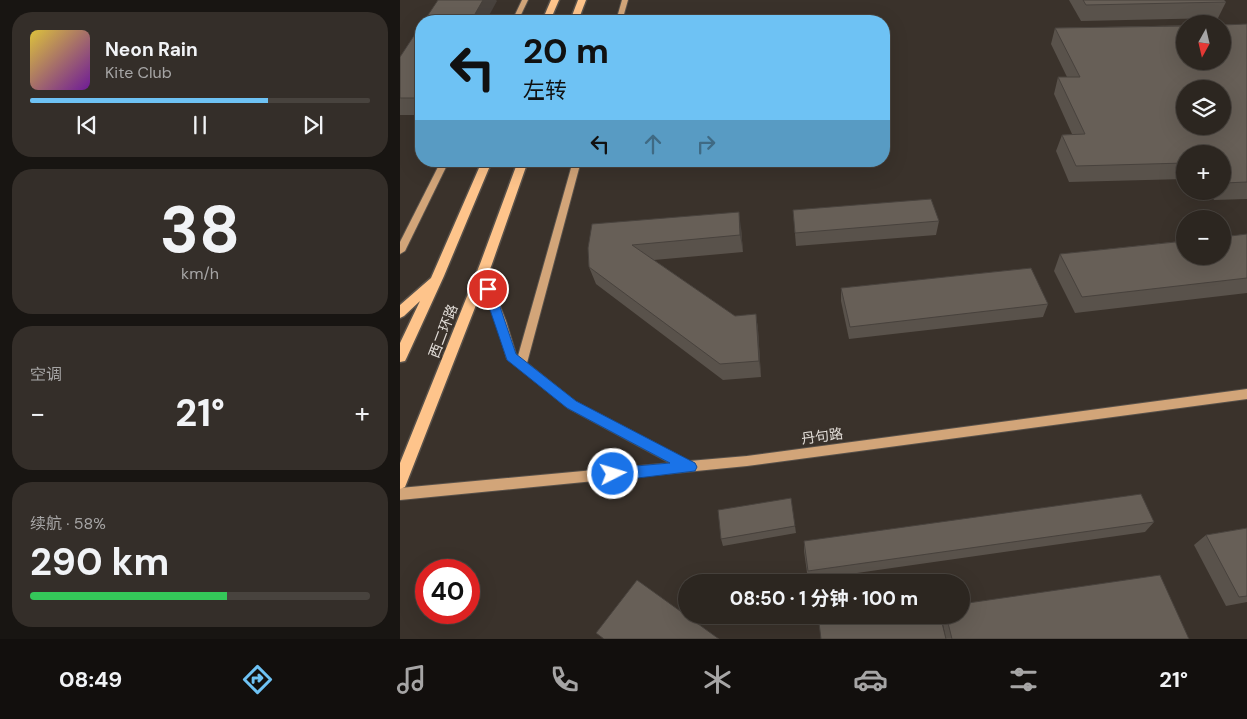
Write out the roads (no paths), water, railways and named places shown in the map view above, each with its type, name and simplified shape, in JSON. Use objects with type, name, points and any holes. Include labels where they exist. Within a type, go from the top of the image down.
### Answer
[{"type":"main road","points":[[549,15],[555,0]]},
{"type":"main road","points":[[576,15],[582,0]]},
{"type":"main road","name":"西二环路","points":[[400,357],[438,276],[484,167]]},
{"type":"main road","name":"西二环路","points":[[400,482],[482,273],[521,167]]},
{"type":"main road","points":[[400,313],[438,276]]},
{"type":"street","points":[[517,15],[525,0]]},
{"type":"street","points":[[620,15],[625,0]]},
{"type":"street","points":[[400,251],[442,167]]},
{"type":"street","points":[[521,364],[575,167]]},
{"type":"street","points":[[482,273],[501,321],[511,356],[572,405],[690,467]]},
{"type":"street","name":"丹句路","points":[[400,494],[747,462],[1247,394]]}]
